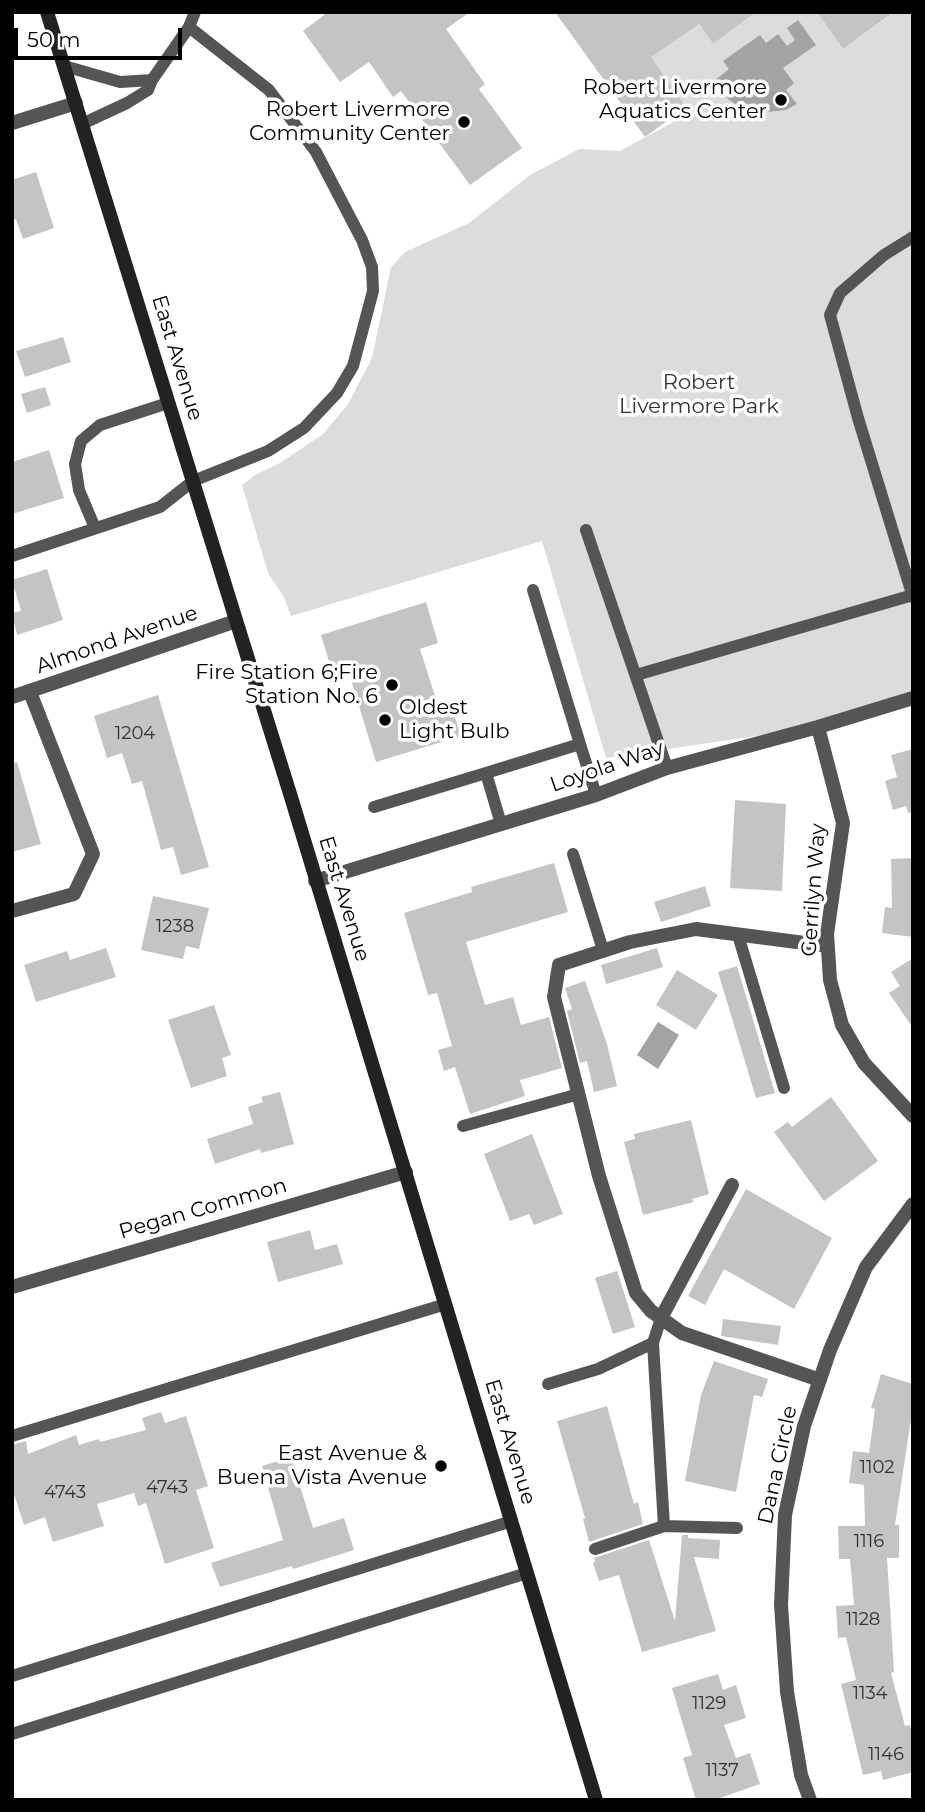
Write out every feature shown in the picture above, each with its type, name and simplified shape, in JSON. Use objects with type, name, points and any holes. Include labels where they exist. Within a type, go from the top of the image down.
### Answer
[{"type":"main road","name":"East Avenue","points":[[47,12],[406,1172],[596,1800]]},
{"type":"street","points":[[12,124],[76,103]]},
{"type":"street","name":"Almond Avenue","points":[[12,697],[236,621]]},
{"type":"street","points":[[12,911],[74,894],[93,854],[30,692]]},
{"type":"street","name":"Loyola Way","points":[[316,881],[596,795],[667,768],[913,698]]},
{"type":"street","name":"Gerrilyn Way","points":[[818,727],[843,823],[827,934],[830,979],[842,1026],[864,1063],[913,1116]]},
{"type":"street","points":[[820,1380],[682,1333],[651,1311],[636,1293],[599,1176],[554,997],[559,965],[630,942],[696,929],[828,946]]},
{"type":"street","name":"Pegan Common","points":[[12,1287],[406,1172]]},
{"type":"street","points":[[661,1318],[732,1185]]},
{"type":"street","name":"Dana Circle","points":[[810,1800],[801,1774],[787,1692],[781,1605],[785,1515],[804,1426],[830,1350],[866,1267],[913,1203]]},
{"type":"lane","points":[[82,124],[148,90],[152,79],[189,27],[195,12]]},
{"type":"lane","points":[[12,556],[160,507],[193,481],[268,451],[304,428],[337,393],[353,366],[373,291],[372,267],[363,243],[316,152],[269,90],[189,27]]},
{"type":"lane","points":[[64,66],[120,82],[152,79]]},
{"type":"lane","points":[[636,675],[913,596],[858,418],[830,315],[840,293],[884,255],[913,237]]},
{"type":"lane","points":[[95,528],[79,490],[75,464],[81,440],[100,425],[168,403]]},
{"type":"lane","points":[[586,530],[667,768]]},
{"type":"lane","points":[[533,590],[596,795]]},
{"type":"lane","points":[[374,807],[580,744]]},
{"type":"lane","points":[[486,773],[501,824]]},
{"type":"lane","points":[[573,854],[603,950]]},
{"type":"lane","points":[[738,935],[784,1088]]},
{"type":"lane","points":[[463,1126],[579,1094]]},
{"type":"lane","points":[[12,1436],[446,1304]]},
{"type":"lane","points":[[661,1318],[653,1343],[664,1526]]},
{"type":"lane","points":[[548,1384],[598,1369],[653,1343]]},
{"type":"lane","points":[[12,1676],[512,1521]]},
{"type":"lane","points":[[594,1549],[664,1526],[737,1528]]},
{"type":"lane","points":[[12,1734],[527,1573]]},
{"type":"green space","name":"Robert Livermore Park","points":[[756,12],[830,12],[822,19],[843,49],[895,12],[913,12],[913,698],[818,727],[606,758],[542,541],[291,616],[284,597],[268,573],[242,485],[323,434],[348,404],[372,358],[391,267],[405,252],[469,223],[530,175],[579,149],[620,151],[677,120],[686,107],[635,35],[699,24],[713,44]]},
{"type":"shaded area","points":[[798,20],[816,45],[783,68],[794,83],[786,90],[797,104],[786,110],[757,113],[744,110],[728,99],[714,81],[729,69],[723,61],[760,35],[766,43],[778,34],[787,46],[795,40],[787,28]]},
{"type":"shaded area","points":[[658,1022],[679,1035],[658,1069],[637,1055]]},
{"type":"building","name":"Robert Livermore Community Center","points":[[328,12],[470,12],[446,29],[485,84],[479,89],[522,148],[470,185],[401,91],[393,97],[369,62],[340,82],[303,31]]},
{"type":"building","points":[[555,12],[756,12],[713,44],[699,24],[651,57],[686,107],[645,137]]},
{"type":"building","points":[[817,12],[894,12],[843,49]]},
{"type":"building","points":[[36,172],[54,228],[23,239],[16,219],[12,220],[12,180]]},
{"type":"building","points":[[63,337],[71,362],[25,377],[16,351]]},
{"type":"building","points":[[45,387],[51,405],[27,413],[21,394]]},
{"type":"building","points":[[49,450],[64,498],[12,514],[12,462]]},
{"type":"building","points":[[47,569],[63,620],[17,635],[12,613],[21,611],[12,580]]},
{"type":"building","name":"Fire Station 6;Fire Station No. 6","points":[[426,602],[438,643],[420,649],[442,718],[454,714],[461,736],[376,762],[349,673],[334,678],[321,635]]},
{"type":"building","points":[[158,695],[209,867],[181,875],[173,847],[161,850],[142,781],[132,784],[122,753],[107,758],[94,716]]},
{"type":"building","points":[[913,749],[913,812],[908,813],[906,806],[893,810],[885,781],[897,777],[891,755]]},
{"type":"building","points":[[17,762],[41,844],[12,852],[12,763]]},
{"type":"building","points":[[735,800],[786,804],[782,891],[730,888]]},
{"type":"building","points":[[913,858],[913,937],[882,933],[885,907],[892,908],[891,859]]},
{"type":"building","points":[[554,863],[568,912],[466,942],[485,1005],[513,997],[521,1025],[549,1017],[562,1068],[520,1080],[525,1096],[470,1114],[455,1067],[444,1071],[438,1050],[452,1046],[437,993],[428,995],[404,913],[472,892],[471,887]]},
{"type":"building","points":[[705,886],[711,906],[661,922],[654,902]]},
{"type":"building","points":[[153,896],[209,908],[199,949],[186,946],[183,959],[141,950]]},
{"type":"building","points":[[106,948],[116,977],[36,1002],[24,965],[67,951],[70,960]]},
{"type":"building","points":[[657,948],[663,967],[606,984],[601,965]]},
{"type":"building","points":[[913,958],[913,1028],[889,993],[900,986],[891,972]]},
{"type":"building","points":[[737,966],[775,1093],[756,1098],[718,972]]},
{"type":"building","points":[[677,970],[718,995],[696,1030],[656,1005]]},
{"type":"building","points":[[585,981],[607,1044],[617,1086],[594,1092],[587,1061],[580,1063],[567,1011],[572,1009],[565,988]]},
{"type":"building","points":[[214,1005],[231,1055],[222,1058],[227,1076],[191,1088],[168,1020]]},
{"type":"building","points":[[280,1092],[294,1144],[261,1153],[260,1149],[215,1164],[207,1139],[253,1124],[248,1107],[263,1102],[261,1097]]},
{"type":"building","points":[[831,1097],[878,1161],[824,1201],[774,1132],[788,1122],[792,1127]]},
{"type":"building","points":[[691,1120],[709,1194],[692,1199],[694,1202],[643,1215],[624,1142],[635,1139],[634,1134]]},
{"type":"building","points":[[532,1134],[563,1214],[534,1225],[529,1214],[510,1221],[484,1154]]},
{"type":"building","points":[[746,1189],[832,1238],[794,1309],[724,1269],[705,1305],[688,1296]]},
{"type":"building","points":[[310,1230],[315,1250],[337,1244],[343,1264],[278,1282],[267,1242]]},
{"type":"building","points":[[617,1271],[635,1327],[613,1334],[595,1278]]},
{"type":"building","points":[[723,1319],[781,1326],[778,1345],[721,1336]]},
{"type":"building","points":[[714,1361],[768,1379],[762,1397],[754,1395],[736,1492],[685,1481],[701,1395]]},
{"type":"building","points":[[881,1374],[913,1384],[913,1420],[911,1419],[895,1525],[899,1525],[899,1558],[887,1558],[894,1672],[891,1673],[905,1726],[910,1725],[913,1735],[913,1772],[883,1780],[881,1771],[863,1775],[841,1684],[856,1680],[846,1637],[838,1638],[836,1606],[854,1605],[850,1559],[839,1559],[838,1526],[865,1526],[864,1485],[849,1483],[853,1451],[869,1453],[875,1409],[871,1408]]},
{"type":"building","points":[[607,1406],[634,1504],[638,1502],[643,1524],[589,1542],[583,1519],[585,1518],[557,1421]]},
{"type":"building","points":[[161,1412],[165,1423],[186,1416],[208,1486],[196,1490],[214,1548],[165,1564],[146,1503],[138,1506],[134,1493],[97,1504],[104,1526],[53,1542],[45,1517],[24,1525],[12,1488],[12,1445],[26,1441],[28,1454],[76,1435],[79,1445],[99,1439],[100,1442],[146,1430],[142,1418]]},
{"type":"building","points":[[291,1457],[313,1528],[344,1518],[354,1550],[220,1587],[211,1563],[283,1540],[262,1466]]},
{"type":"building","points":[[682,1535],[688,1535],[688,1538],[720,1540],[719,1559],[694,1557],[716,1631],[642,1652],[619,1575],[599,1581],[594,1558],[649,1540],[675,1621]]},
{"type":"building","points":[[718,1674],[723,1690],[736,1685],[746,1718],[724,1725],[736,1758],[750,1753],[760,1784],[714,1800],[696,1800],[683,1758],[692,1755],[672,1688]]},
{"type":"place","name":"Robert Livermore Aquatics Center","points":[[781,100]]},
{"type":"place","name":"Robert Livermore Community Center","points":[[464,122]]},
{"type":"place","name":"Fire Station 6;Fire Station No. 6","points":[[392,685]]},
{"type":"place","name":"Oldest Light Bulb","points":[[385,720]]},
{"type":"place","name":"East Avenue & Buena Vista Avenue","points":[[441,1466]]}]
